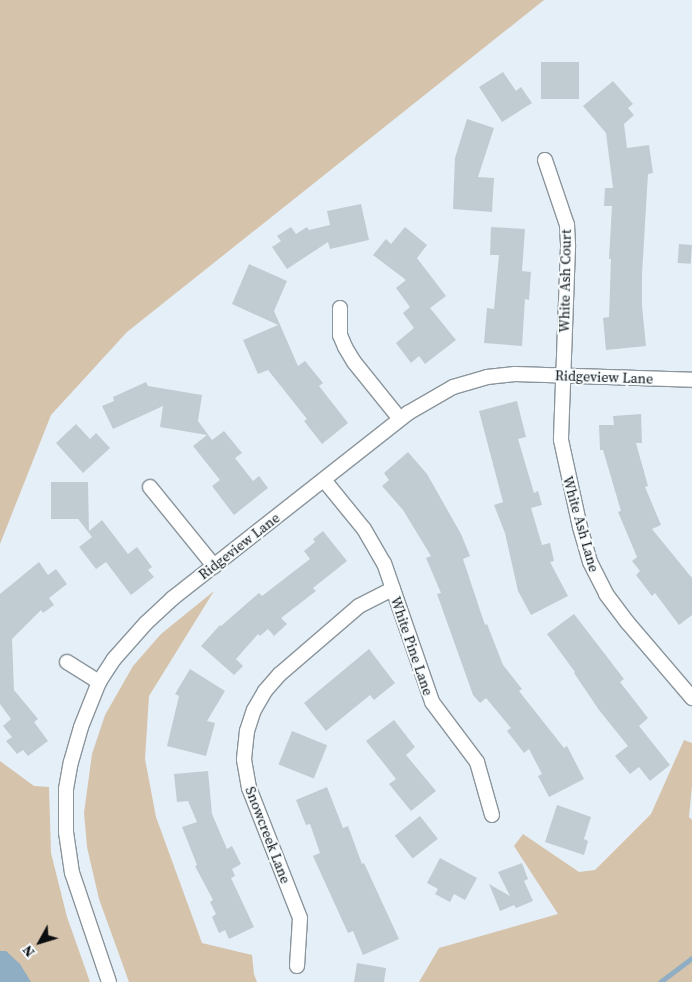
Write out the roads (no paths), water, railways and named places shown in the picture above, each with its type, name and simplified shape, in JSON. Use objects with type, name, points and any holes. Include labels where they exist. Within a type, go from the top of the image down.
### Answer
[{"type":"street","name":"White Ash Court","points":[[544,160],[566,225],[568,247],[563,376]]},
{"type":"street","points":[[340,308],[340,335],[345,347],[354,362],[400,419]]},
{"type":"street","name":"Ridgeview Lane","points":[[109,982],[72,873],[68,849],[65,805],[71,762],[85,714],[99,682],[114,659],[146,623],[173,598],[400,419],[438,394],[475,380],[500,375],[692,380]]},
{"type":"street","name":"White Ash Lane","points":[[563,376],[562,447],[590,562],[602,586],[628,623],[692,698]]},
{"type":"street","name":"White Pine Lane","points":[[324,480],[374,545],[393,589],[432,702],[477,762],[492,815]]},
{"type":"street","points":[[150,487],[214,566]]},
{"type":"street","name":"Snowcreek Lane","points":[[297,966],[300,945],[300,918],[249,788],[244,758],[247,732],[254,710],[265,692],[280,674],[359,606],[393,589]]},
{"type":"street","points":[[67,662],[99,682]]},
{"type":"water","points":[[0,951],[6,951],[20,964],[31,982],[0,982]]},
{"type":"waterway","points":[[660,982],[692,958]]}]
